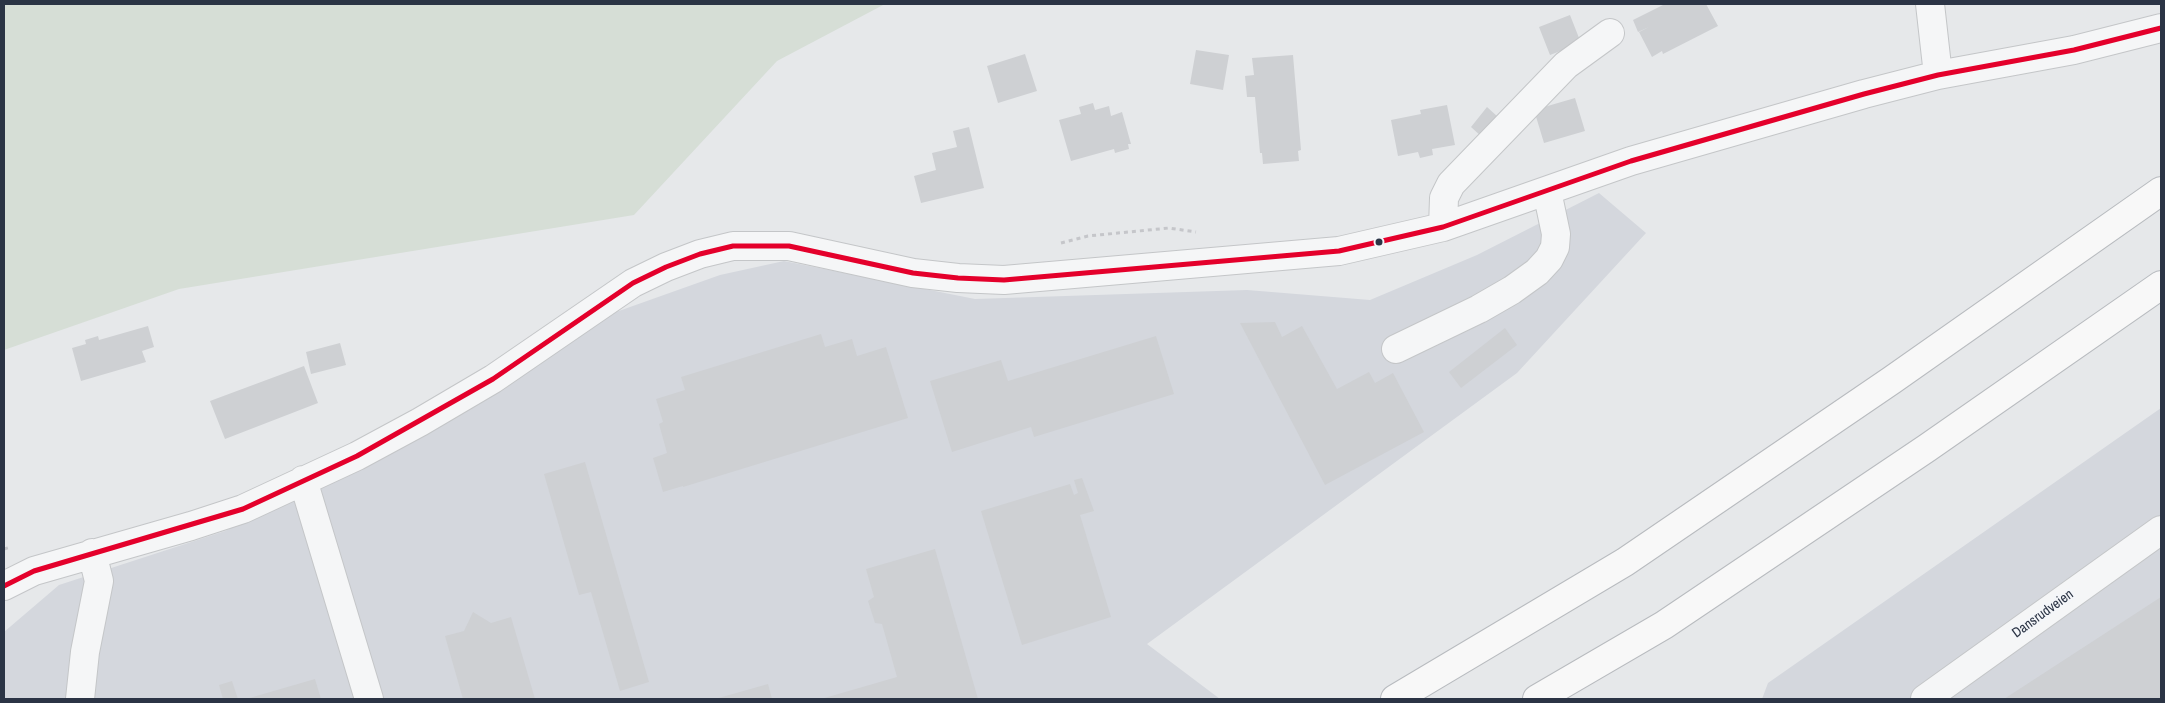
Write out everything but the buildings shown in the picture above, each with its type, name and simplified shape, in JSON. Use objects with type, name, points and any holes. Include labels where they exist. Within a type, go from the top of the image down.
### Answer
[{"type":"highway","points":[[1395,699],[1625,562],[1884,386],[2161,191]]},
{"type":"highway","points":[[1538,699],[1664,625],[1927,448],[2161,285]]},
{"type":"street","points":[[1930,4],[1938,75]]},
{"type":"street","points":[[4,586],[34,570],[191,526],[243,509],[357,456],[420,422],[485,383],[634,284],[666,267],[700,254],[733,246],[789,246],[913,273],[958,278],[1004,280],[1339,251],[1443,227],[1640,158],[1801,111],[1938,75],[2074,50],[2161,28]]},
{"type":"street","points":[[1443,227],[1444,198],[1451,184],[1566,65],[1610,33]]},
{"type":"street","points":[[1396,349],[1479,309],[1512,290],[1537,272],[1549,259],[1555,247],[1556,234],[1547,191]]},
{"type":"street","points":[[303,480],[370,699]]},
{"type":"street","name":"Dansrudveien","points":[[1925,699],[2161,530]]},
{"type":"street","points":[[80,699],[85,652],[99,581],[92,553]]},
{"type":"shaded area","points":[[4,4],[885,4],[777,61],[634,215],[179,289],[4,350]]},
{"type":"shaded area","points":[[1599,193],[1646,233],[1517,373],[1147,644],[1220,699],[4,699],[4,632],[59,585],[225,531],[438,427],[616,312],[720,275],[784,261],[975,299],[1247,290],[1370,300],[1477,255]]},
{"type":"shaded area","points":[[2161,408],[2161,699],[1762,699],[1768,683]]},
{"type":"transit line","points":[[4,586],[34,571],[243,509],[357,456],[493,379],[633,283],[666,267],[700,254],[733,246],[789,246],[913,273],[958,278],[1004,280],[1339,251],[1443,227],[1631,161],[1864,94],[1938,75],[2074,50],[2161,28]]}]
